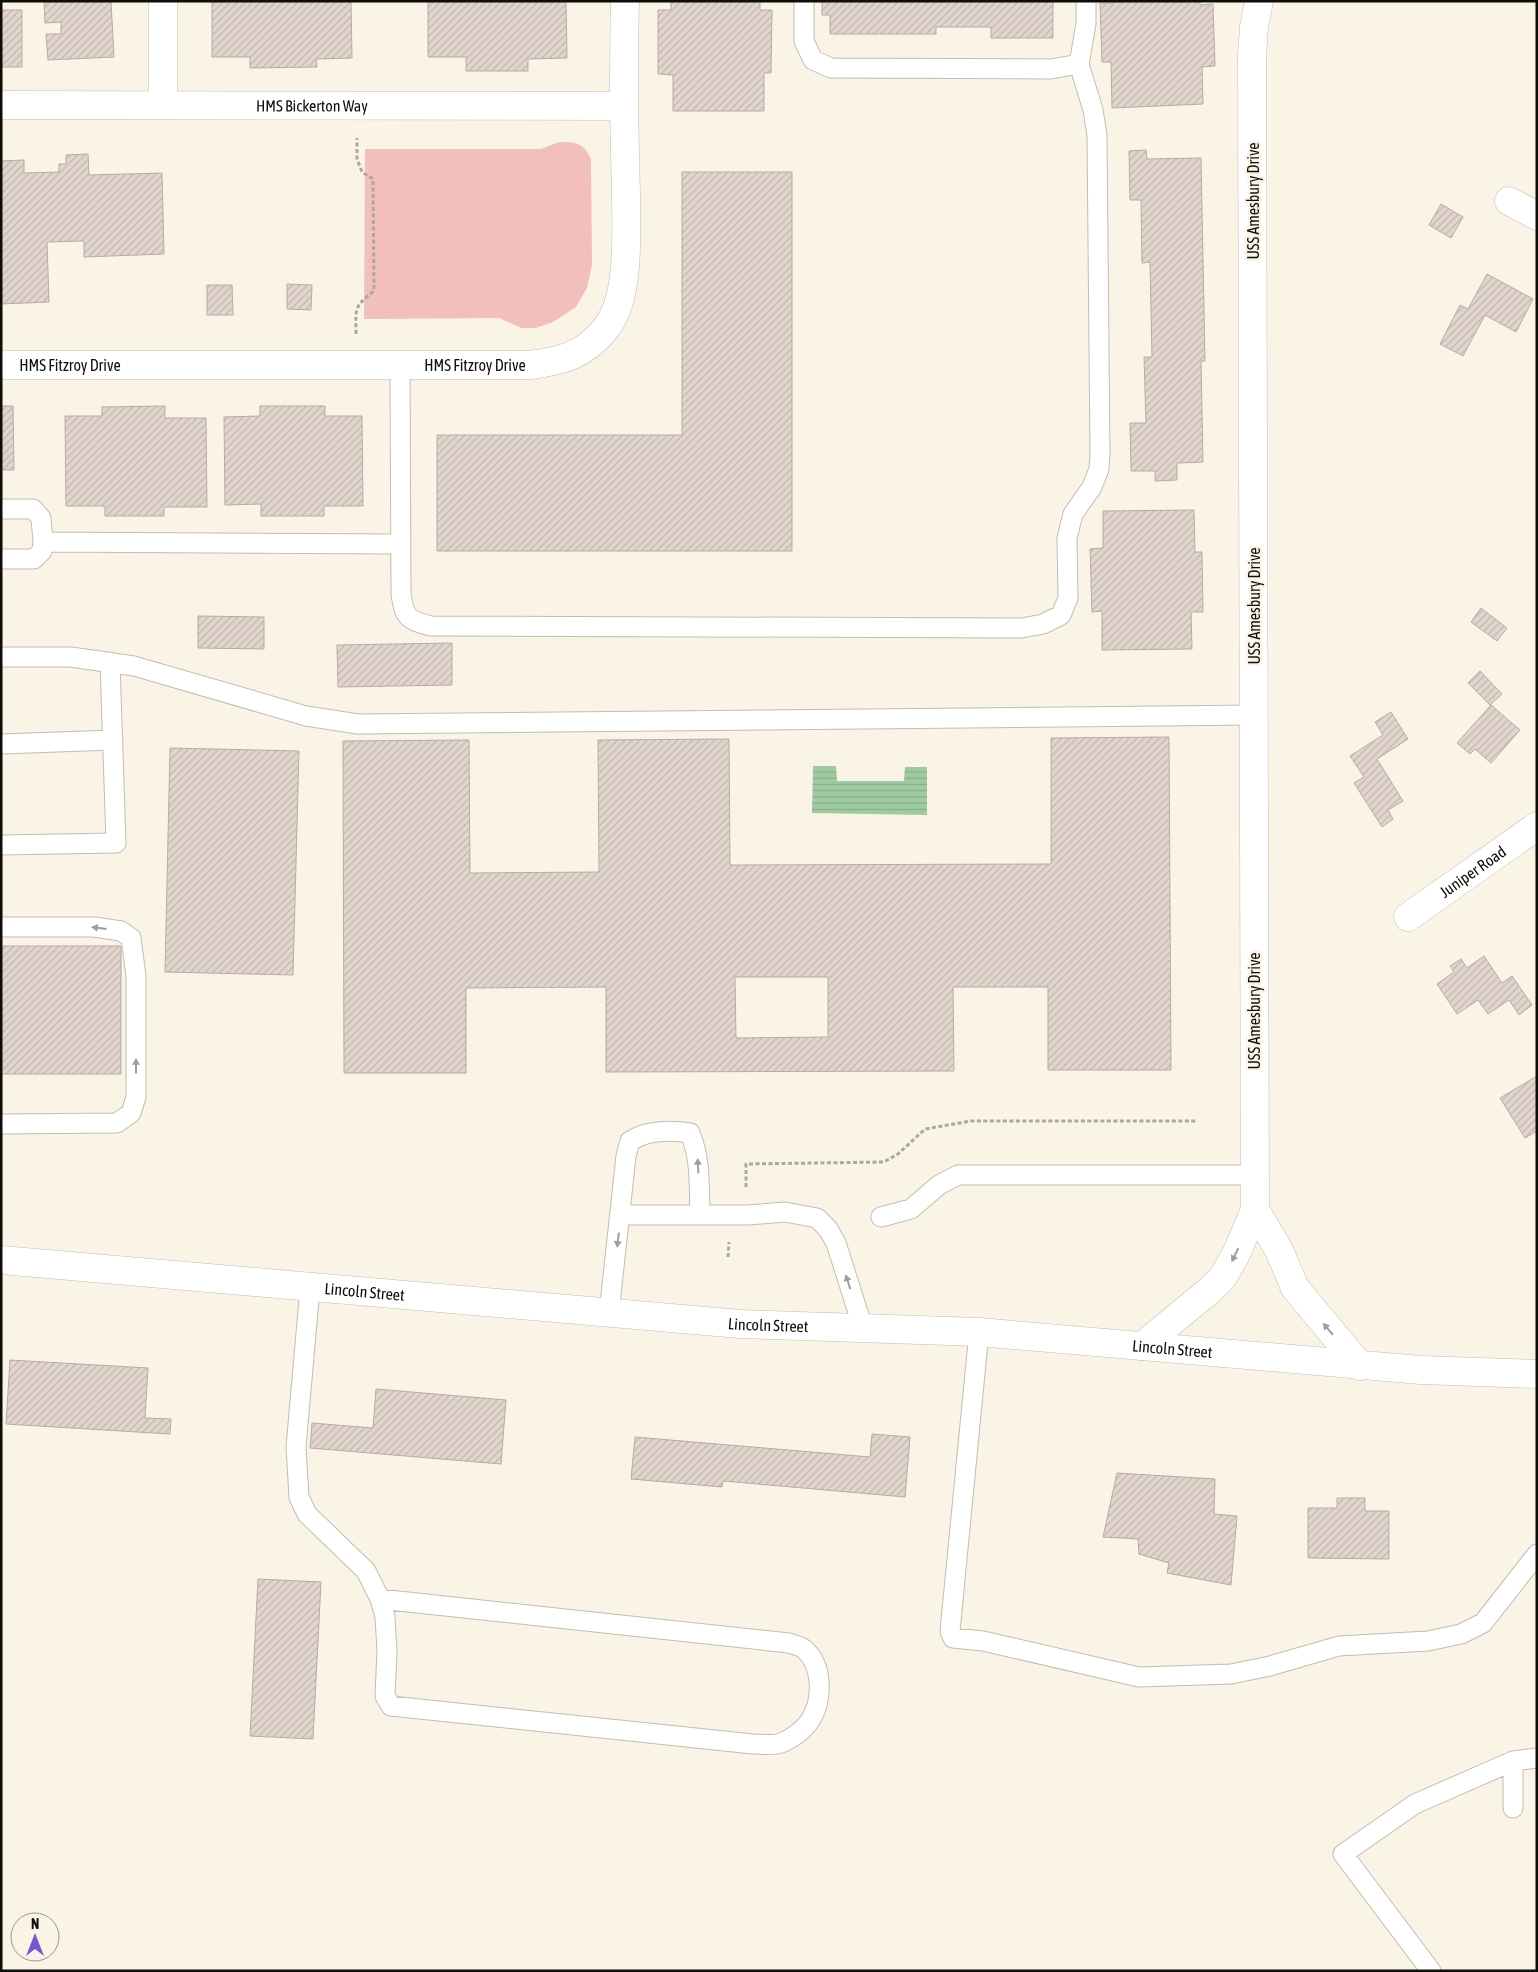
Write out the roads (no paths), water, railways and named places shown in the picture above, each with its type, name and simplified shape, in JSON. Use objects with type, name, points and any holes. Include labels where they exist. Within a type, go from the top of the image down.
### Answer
[{"type":"street","points":[[163,1],[163,104]]},
{"type":"street","name":"HMS Fitzroy Drive","points":[[1,365],[530,365],[557,361],[586,348],[607,328],[618,304],[624,277],[627,249],[624,106],[625,1]]},
{"type":"street","name":"USS Amesbury Drive","points":[[1142,1346],[1223,1277],[1236,1254],[1255,1210],[1252,56],[1254,27],[1259,1]]},
{"type":"street","name":"HMS Bickerton Way","points":[[1,105],[624,106]]},
{"type":"street","points":[[1509,201],[1537,216]]},
{"type":"street","name":"Juniper Road","points":[[1408,917],[1537,826]]},
{"type":"street","name":"USS Amesbury Drive","points":[[1255,1210],[1279,1250],[1295,1288],[1360,1366]]},
{"type":"street","name":"Lincoln Street","points":[[1,1260],[740,1324],[979,1332],[1360,1366],[1472,1373],[1537,1374]]},
{"type":"lane","points":[[804,1],[804,41],[813,60],[832,68],[1050,69],[1079,64]]},
{"type":"lane","points":[[400,366],[401,593],[404,612],[413,621],[431,626],[1022,628],[1043,624],[1061,615],[1068,598],[1067,538],[1073,514],[1092,487],[1099,469],[1100,454],[1097,135],[1094,110],[1079,64],[1086,24],[1086,1]]},
{"type":"lane","points":[[1,509],[33,509],[41,518],[43,542],[42,551],[34,559],[1,559]]},
{"type":"lane","points":[[43,542],[401,544]]},
{"type":"lane","points":[[1,657],[71,657],[134,666],[306,716],[358,724],[1255,715]]},
{"type":"lane","points":[[1,845],[116,843],[110,662]]},
{"type":"lane","points":[[1,744],[113,740]]},
{"type":"lane","points":[[1,927],[94,927],[121,931],[131,938],[136,976],[136,1097],[131,1114],[117,1123],[1,1124]]},
{"type":"lane","points":[[609,1313],[626,1156],[630,1141],[641,1134],[679,1131],[690,1133],[699,1162],[700,1215]]},
{"type":"lane","points":[[881,1218],[911,1209],[939,1185],[958,1175],[1254,1175]]},
{"type":"lane","points":[[621,1215],[748,1215],[786,1212],[817,1218],[828,1229],[836,1243],[863,1328]]},
{"type":"lane","points":[[310,1288],[296,1447],[299,1497],[307,1514],[366,1571],[380,1599],[385,1618],[385,1696],[391,1706],[753,1744],[779,1744],[796,1735],[811,1719],[818,1696],[818,1679],[811,1657],[803,1648],[789,1643],[380,1599]]},
{"type":"lane","points":[[979,1332],[950,1632],[953,1638],[983,1641],[1139,1677],[1231,1674],[1270,1666],[1340,1646],[1428,1641],[1461,1634],[1483,1623],[1537,1554]]},
{"type":"lane","points":[[1431,1971],[1342,1854],[1415,1804],[1513,1760],[1537,1758]]},
{"type":"lane","points":[[1513,1760],[1513,1808]]}]
